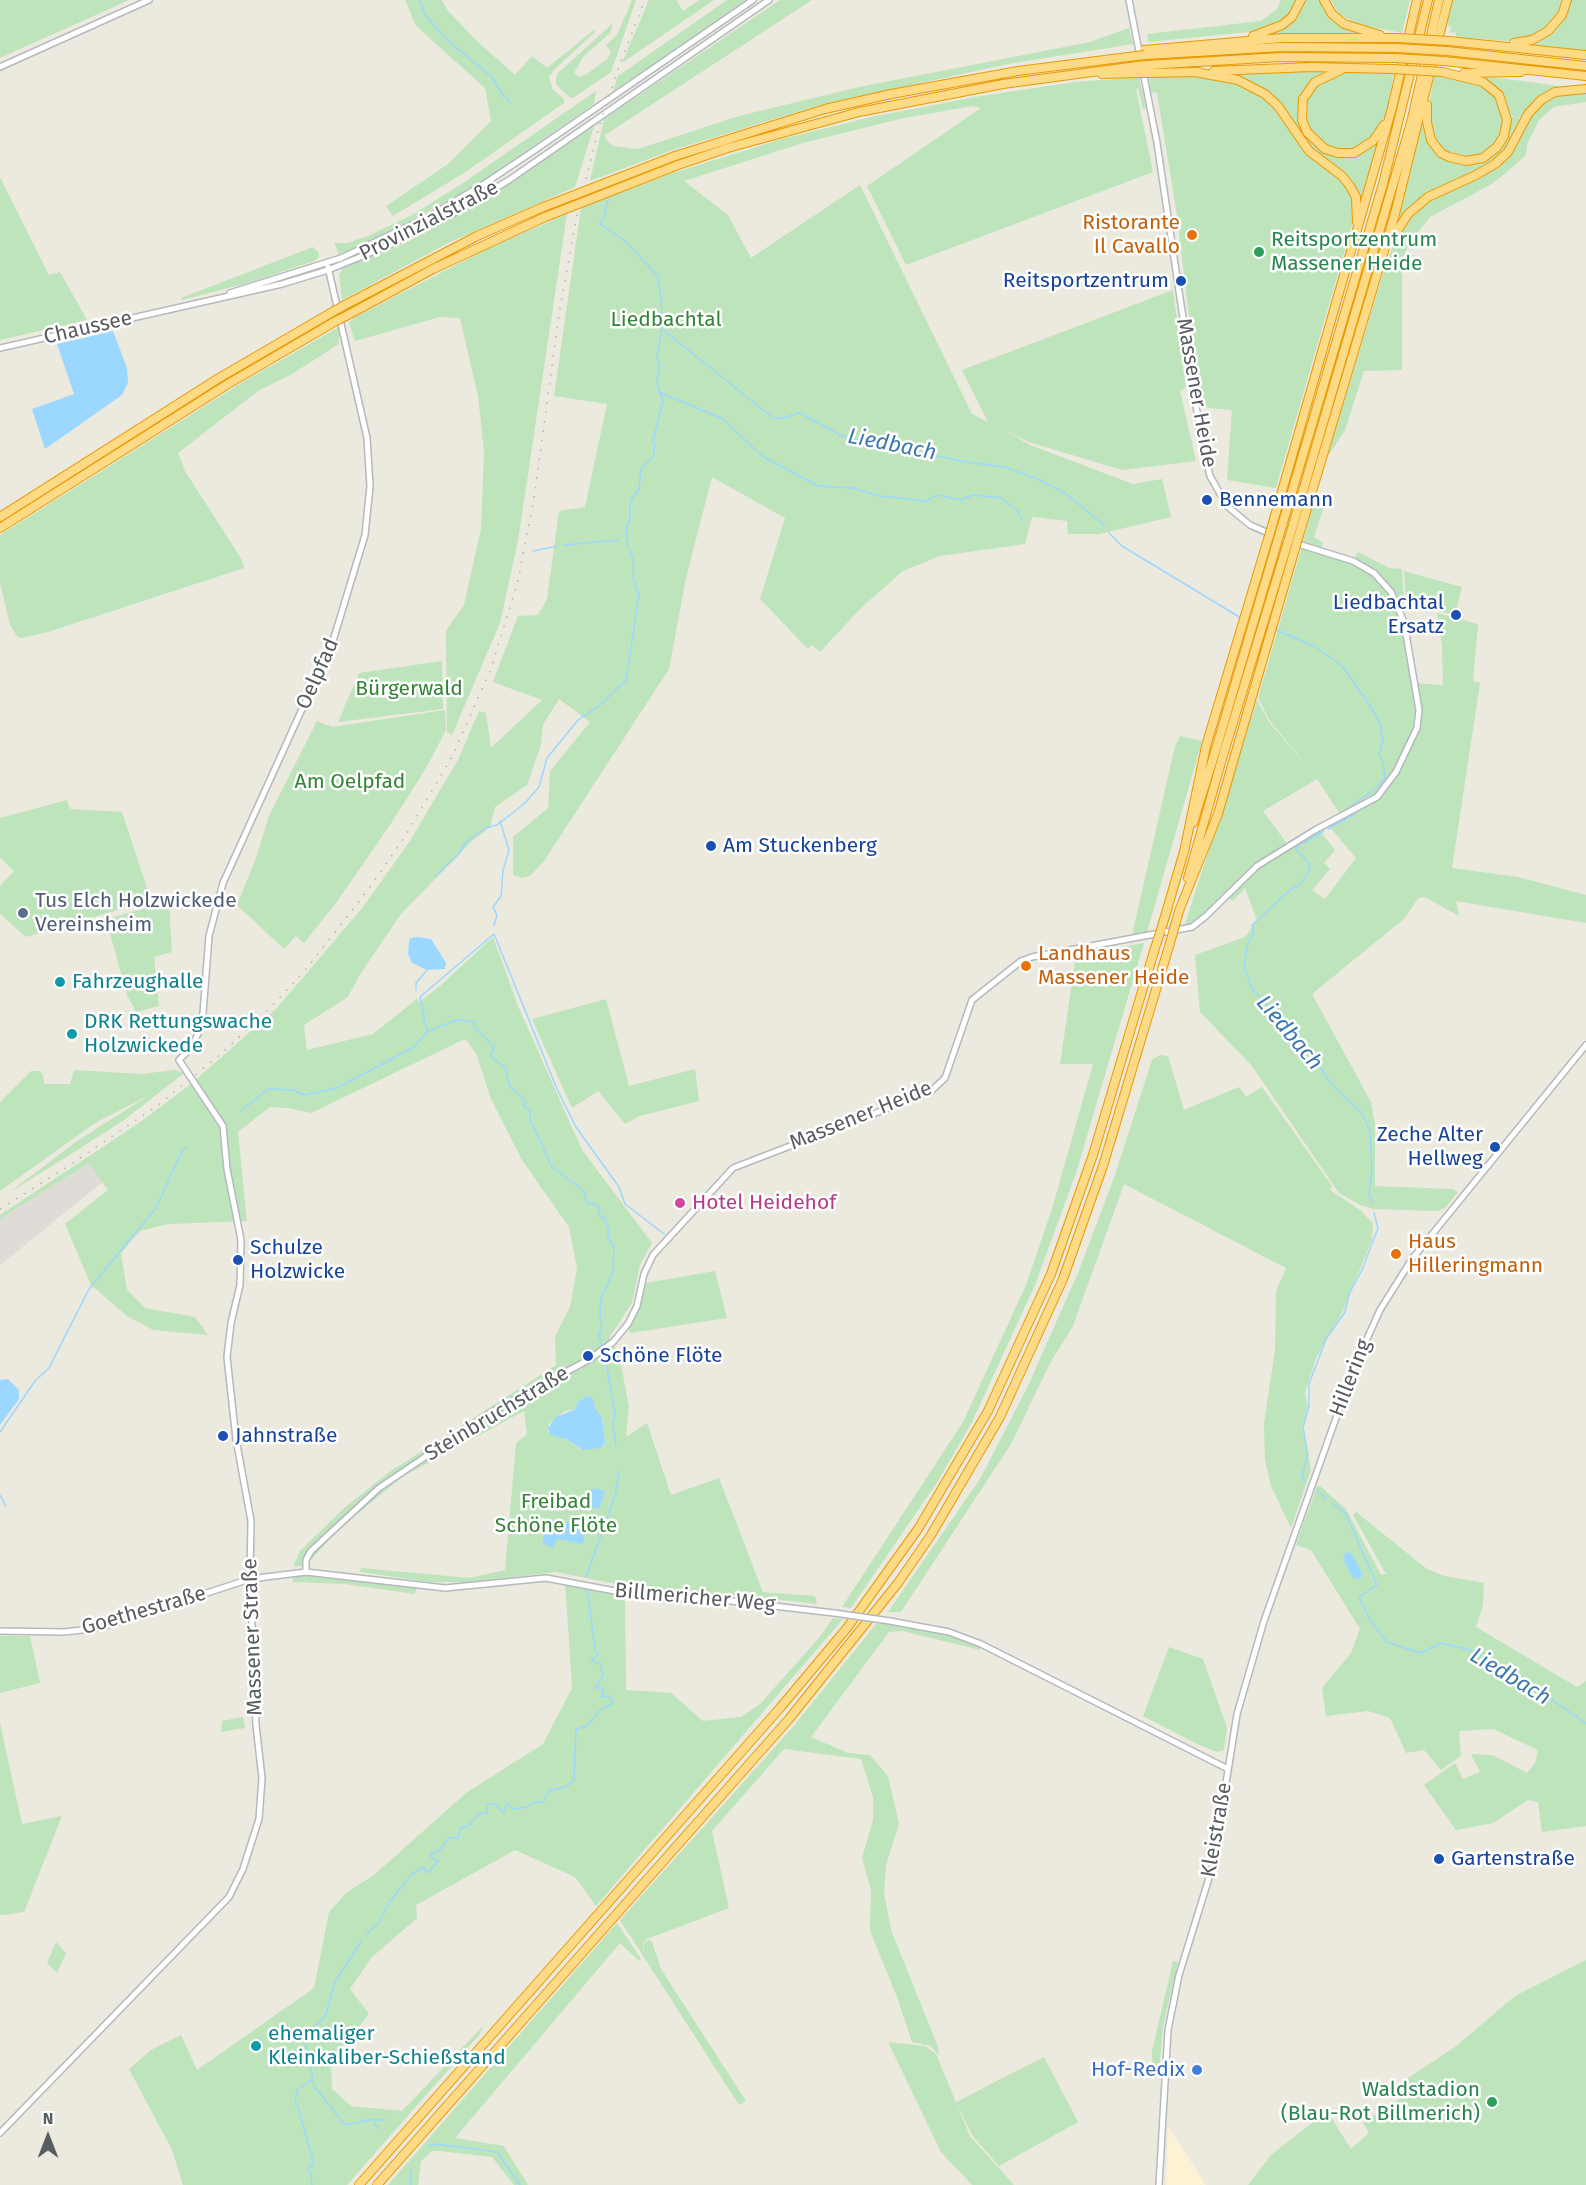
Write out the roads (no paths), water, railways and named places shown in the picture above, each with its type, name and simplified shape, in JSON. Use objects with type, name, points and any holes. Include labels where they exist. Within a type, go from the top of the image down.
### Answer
[{"type":"highway","points":[[0,517],[210,384],[334,311],[477,236],[541,208],[675,156],[825,110],[891,94],[1135,53],[1216,42],[1274,30],[1292,17],[1301,0]]},
{"type":"highway","points":[[1324,0],[1332,14],[1344,24],[1361,31],[1399,38]]},
{"type":"highway","points":[[1184,852],[1206,747],[1352,252],[1392,108],[1415,0]]},
{"type":"highway","points":[[359,2185],[780,1708],[847,1628],[918,1529],[988,1411],[1051,1274],[1093,1155],[1383,184],[1428,0]]},
{"type":"highway","points":[[1179,911],[1218,814],[1235,755],[1405,145],[1438,0]]},
{"type":"highway","points":[[377,2185],[789,1719],[898,1583],[931,1535],[1000,1417],[1063,1279],[1103,1166],[1224,752],[1382,260],[1430,79],[1448,0]]},
{"type":"highway","points":[[1491,44],[1522,42],[1540,36],[1554,25],[1567,0]]},
{"type":"highway","points":[[1216,42],[1282,38],[1399,38],[1491,44],[1586,55]]},
{"type":"highway","points":[[1144,52],[1281,47],[1397,48],[1586,66]]},
{"type":"highway","points":[[1147,69],[1271,58],[1395,58],[1586,76]]},
{"type":"highway","points":[[1363,68],[1340,70],[1324,76],[1308,90],[1302,110],[1307,132],[1325,149],[1338,153],[1354,153],[1366,147],[1380,133],[1392,108]]},
{"type":"highway","points":[[0,528],[228,384],[336,321],[433,269],[545,217],[728,148],[859,112],[1003,84],[1068,75],[1138,69],[1195,72],[1363,68],[1442,72],[1551,72]]},
{"type":"highway","points":[[1195,72],[1238,80],[1265,94],[1278,106],[1309,151],[1342,176],[1350,186],[1357,205],[1352,252]]},
{"type":"highway","points":[[1430,79],[1427,122],[1435,147],[1457,160],[1475,160],[1491,153],[1501,143],[1506,128],[1506,110],[1499,95],[1483,82],[1442,72]]},
{"type":"highway","points":[[1382,260],[1393,236],[1408,214],[1428,197],[1495,164],[1508,152],[1528,114],[1541,100],[1555,92],[1586,89]]},
{"type":"street","points":[[0,67],[149,0]]},
{"type":"street","name":"Provinzialstraße","points":[[326,262],[395,234],[481,186],[753,0]]},
{"type":"street","name":"Provinzialstraße","points":[[328,270],[412,235],[483,196],[769,0]]},
{"type":"street","name":"Massener Heide","points":[[667,1241],[733,1167],[935,1089],[947,1071],[972,999],[1021,961],[1032,957],[1185,929],[1200,922],[1257,866],[1315,830],[1377,797],[1396,772],[1417,728],[1418,704],[1404,622],[1387,586],[1368,569],[1353,561],[1250,525],[1227,506],[1210,476],[1201,439],[1157,143],[1129,0]]},
{"type":"street","points":[[326,262],[328,270]]},
{"type":"street","name":"Chaussee","points":[[177,308],[281,278],[326,262]]},
{"type":"street","name":"Chaussee","points":[[0,348],[254,291],[328,270]]},
{"type":"street","name":"Oelpfad","points":[[179,1060],[191,1048],[202,1026],[209,936],[223,883],[333,641],[365,535],[370,486],[367,438],[328,270]]},
{"type":"street","name":"Hillering","points":[[1228,1769],[1237,1714],[1250,1663],[1337,1412],[1371,1328],[1412,1259],[1586,1046]]},
{"type":"street","name":"Massener Straße","points":[[0,2133],[235,1889],[259,1819],[262,1796],[255,1725],[250,1579],[251,1518],[236,1439],[227,1357],[230,1330],[240,1285],[241,1240],[227,1169],[223,1126],[179,1060]]},
{"type":"street","name":"Steinbruchstraße","points":[[306,1572],[306,1560],[312,1551],[380,1488],[490,1413],[590,1359],[613,1342],[628,1324],[637,1306],[649,1261],[667,1241]]},
{"type":"street","name":"Billmericher Weg","points":[[250,1579],[306,1572],[445,1588],[546,1578],[652,1598],[714,1599],[890,1621]]},
{"type":"street","name":"Goethestraße","points":[[0,1631],[64,1632],[99,1628],[250,1579]]},
{"type":"street","name":"Kleistraße","points":[[890,1621],[949,1632],[981,1644],[1228,1769],[1213,1865],[1179,1975],[1168,2030],[1159,2185]]},
{"type":"water","points":[[113,331],[127,368],[128,383],[122,395],[45,449],[32,409],[74,394],[57,344]]},
{"type":"water","points":[[410,938],[431,939],[446,963],[445,969],[427,970],[412,963],[408,954],[409,942]]},
{"type":"water","points":[[8,1379],[19,1390],[19,1399],[0,1425],[0,1380]]},
{"type":"water","points":[[587,1396],[592,1397],[595,1408],[602,1418],[605,1443],[600,1448],[583,1450],[566,1439],[550,1435],[548,1428],[556,1417],[576,1409],[577,1402]]},
{"type":"water","points":[[595,1488],[605,1491],[599,1509],[589,1506],[591,1490]]},
{"type":"water","points":[[548,1519],[586,1526],[583,1544],[558,1539],[552,1548],[542,1543]]},
{"type":"water","points":[[1346,1552],[1352,1554],[1362,1573],[1360,1579],[1353,1578],[1343,1559]]},
{"type":"waterway","points":[[419,0],[426,16],[448,41],[492,77],[510,102]]},
{"type":"waterway","points":[[609,195],[605,215],[600,224],[624,240],[658,276],[661,299],[662,329],[657,358],[660,366],[657,383],[663,401],[653,441],[655,446],[653,457],[641,469],[639,489],[630,501],[630,518],[626,530],[628,546]]},
{"type":"waterway","name":"Liedbach","points":[[662,329],[773,418],[783,418],[800,413],[842,436],[966,462],[1004,467],[1038,479],[1065,493],[1105,526]]},
{"type":"waterway","points":[[659,392],[723,419],[762,456],[818,486],[853,488],[879,496],[926,501],[938,495],[960,500],[973,495],[1001,498],[1018,511],[1022,519]]},
{"type":"waterway","name":"Liedbach","points":[[1109,533],[1122,546],[1241,618]]},
{"type":"waterway","points":[[564,545],[618,540]]},
{"type":"waterway","points":[[533,551],[557,546]]},
{"type":"waterway","points":[[436,876],[458,855],[466,842],[486,828],[497,825],[524,804],[539,787],[547,758],[578,720],[599,706],[626,680],[639,595],[633,577],[634,564],[630,550]]},
{"type":"waterway","name":"Liedbach","points":[[1274,629],[1316,647],[1343,667],[1380,724],[1383,740],[1379,754],[1383,762],[1385,777],[1377,788],[1351,806]]},
{"type":"waterway","name":"Liedbach","points":[[1328,829],[1355,814]]},
{"type":"waterway","points":[[494,925],[497,915],[493,907],[501,896],[503,870],[509,850],[500,821]]},
{"type":"waterway","name":"Liedbach","points":[[1302,844],[1324,831]]},
{"type":"waterway","name":"Liedbach","points":[[1299,846],[1295,848],[1309,863],[1309,870],[1301,884],[1290,890],[1252,925],[1254,933],[1248,942],[1244,967],[1253,990],[1307,1047],[1331,1084],[1362,1113],[1370,1131],[1372,1171],[1369,1194],[1372,1204]]},
{"type":"waterway","points":[[599,1348],[602,1344],[599,1335],[602,1330],[601,1298],[613,1272],[614,1246],[608,1237],[608,1228],[604,1217],[600,1216],[598,1205],[587,1203],[584,1191],[552,1167],[530,1120],[530,1110],[524,1106],[525,1100],[509,1086],[506,1068],[491,1057],[494,1047],[475,1028],[476,1022],[457,1020],[428,1031],[425,1023],[420,997],[494,934],[557,1089],[576,1127],[619,1187],[625,1204],[664,1234]]},
{"type":"waterway","points":[[416,990],[416,983],[427,970]]},
{"type":"waterway","points":[[241,1111],[268,1089],[293,1090],[305,1095],[337,1088],[414,1047],[427,1032]]},
{"type":"waterway","points":[[0,1432],[35,1381],[49,1368],[89,1289],[156,1208],[182,1151],[187,1147]]},
{"type":"waterway","name":"Liedbach","points":[[1305,1482],[1302,1476],[1308,1455],[1303,1428],[1309,1406],[1309,1384],[1326,1339],[1345,1312],[1349,1294],[1362,1270],[1378,1228],[1374,1213]]},
{"type":"waterway","points":[[605,1357],[615,1415],[613,1423],[616,1446]]},
{"type":"waterway","points":[[586,1577],[615,1496],[619,1471]]},
{"type":"waterway","name":"Liedbach","points":[[1317,1491],[1326,1498]]},
{"type":"waterway","points":[[0,1495],[6,1506]]},
{"type":"waterway","name":"Liedbach","points":[[1332,1503],[1346,1514],[1377,1585],[1359,1597],[1370,1620],[1387,1642],[1420,1653],[1441,1643],[1470,1650],[1509,1671],[1586,1723]]},
{"type":"waterway","points":[[366,1934],[378,1924],[390,1901],[412,1874],[424,1867],[425,1872],[429,1872],[438,1861],[431,1857],[431,1854],[439,1851],[449,1838],[458,1838],[460,1828],[468,1826],[479,1814],[487,1813],[488,1804],[495,1804],[503,1813],[507,1803],[513,1809],[527,1807],[534,1802],[543,1802],[549,1791],[566,1787],[574,1780],[576,1729],[587,1726],[602,1708],[612,1704],[609,1696],[602,1697],[603,1688],[595,1688],[603,1676],[601,1664],[591,1661],[598,1655],[595,1649],[588,1594],[585,1590]]},
{"type":"waterway","points":[[312,2185],[308,2168],[313,2165],[312,2157],[298,2107],[295,2104],[297,2090],[313,2079],[304,2036],[325,2017],[335,1982],[362,1940]]},
{"type":"waterway","points":[[313,2080],[314,2086],[345,2125],[369,2120],[386,2120]]},
{"type":"waterway","points":[[374,2123],[379,2129]]},
{"type":"waterway","points":[[428,2146],[436,2144],[497,2152],[520,2185]]},
{"type":"waterway","points":[[411,2170],[411,2185]]},
{"type":"railway","points":[[0,1209],[161,1103],[222,1053],[273,1005],[307,968],[367,891],[404,838],[452,757],[490,671],[517,585],[534,499],[559,314],[576,220],[599,127],[645,0]]},
{"type":"place","name":"Ristorante Il Cavallo","points":[[1192,235]]},
{"type":"place","name":"Reitsportzentrum Massener Heide","points":[[1259,252]]},
{"type":"place","name":"Reitsportzentrum","points":[[1181,281]]},
{"type":"place","name":"Bennemann","points":[[1207,500]]},
{"type":"place","name":"Liedbachtal Ersatz","points":[[1456,615]]},
{"type":"place","name":"Am Stuckenberg","points":[[711,846]]},
{"type":"place","name":"Tus Elch Holzwickede Vereinsheim","points":[[23,913]]},
{"type":"place","name":"Landhaus Massener Heide","points":[[1026,966]]},
{"type":"place","name":"Fahrzeughalle","points":[[60,982]]},
{"type":"place","name":"DRK Rettungswache Holzwickede","points":[[72,1034]]},
{"type":"place","name":"Zeche Alter Hellweg","points":[[1495,1147]]},
{"type":"place","name":"Hotel Heidehof","points":[[680,1203]]},
{"type":"place","name":"Haus Hilleringmann","points":[[1396,1254]]},
{"type":"place","name":"Schulze Holzwicke","points":[[238,1260]]},
{"type":"place","name":"Schöne Flöte","points":[[588,1356]]},
{"type":"place","name":"Jahnstraße","points":[[223,1436]]},
{"type":"place","name":"Gartenstraße","points":[[1439,1859]]},
{"type":"place","name":"ehemaliger Kleinkaliber-Schießstand","points":[[256,2046]]},
{"type":"place","name":"Hof-Redix","points":[[1197,2070]]},
{"type":"place","name":"Waldstadion (Blau-Rot Billmerich)","points":[[1492,2102]]},
{"type":"park label","name":"Liedbachtal","points":[[666,320]]},
{"type":"park label","name":"Bürgerwald","points":[[409,689]]},
{"type":"park label","name":"Am Oelpfad","points":[[350,782]]},
{"type":"park label","name":"Freibad Schöne Flöte","points":[[556,1514]]}]
